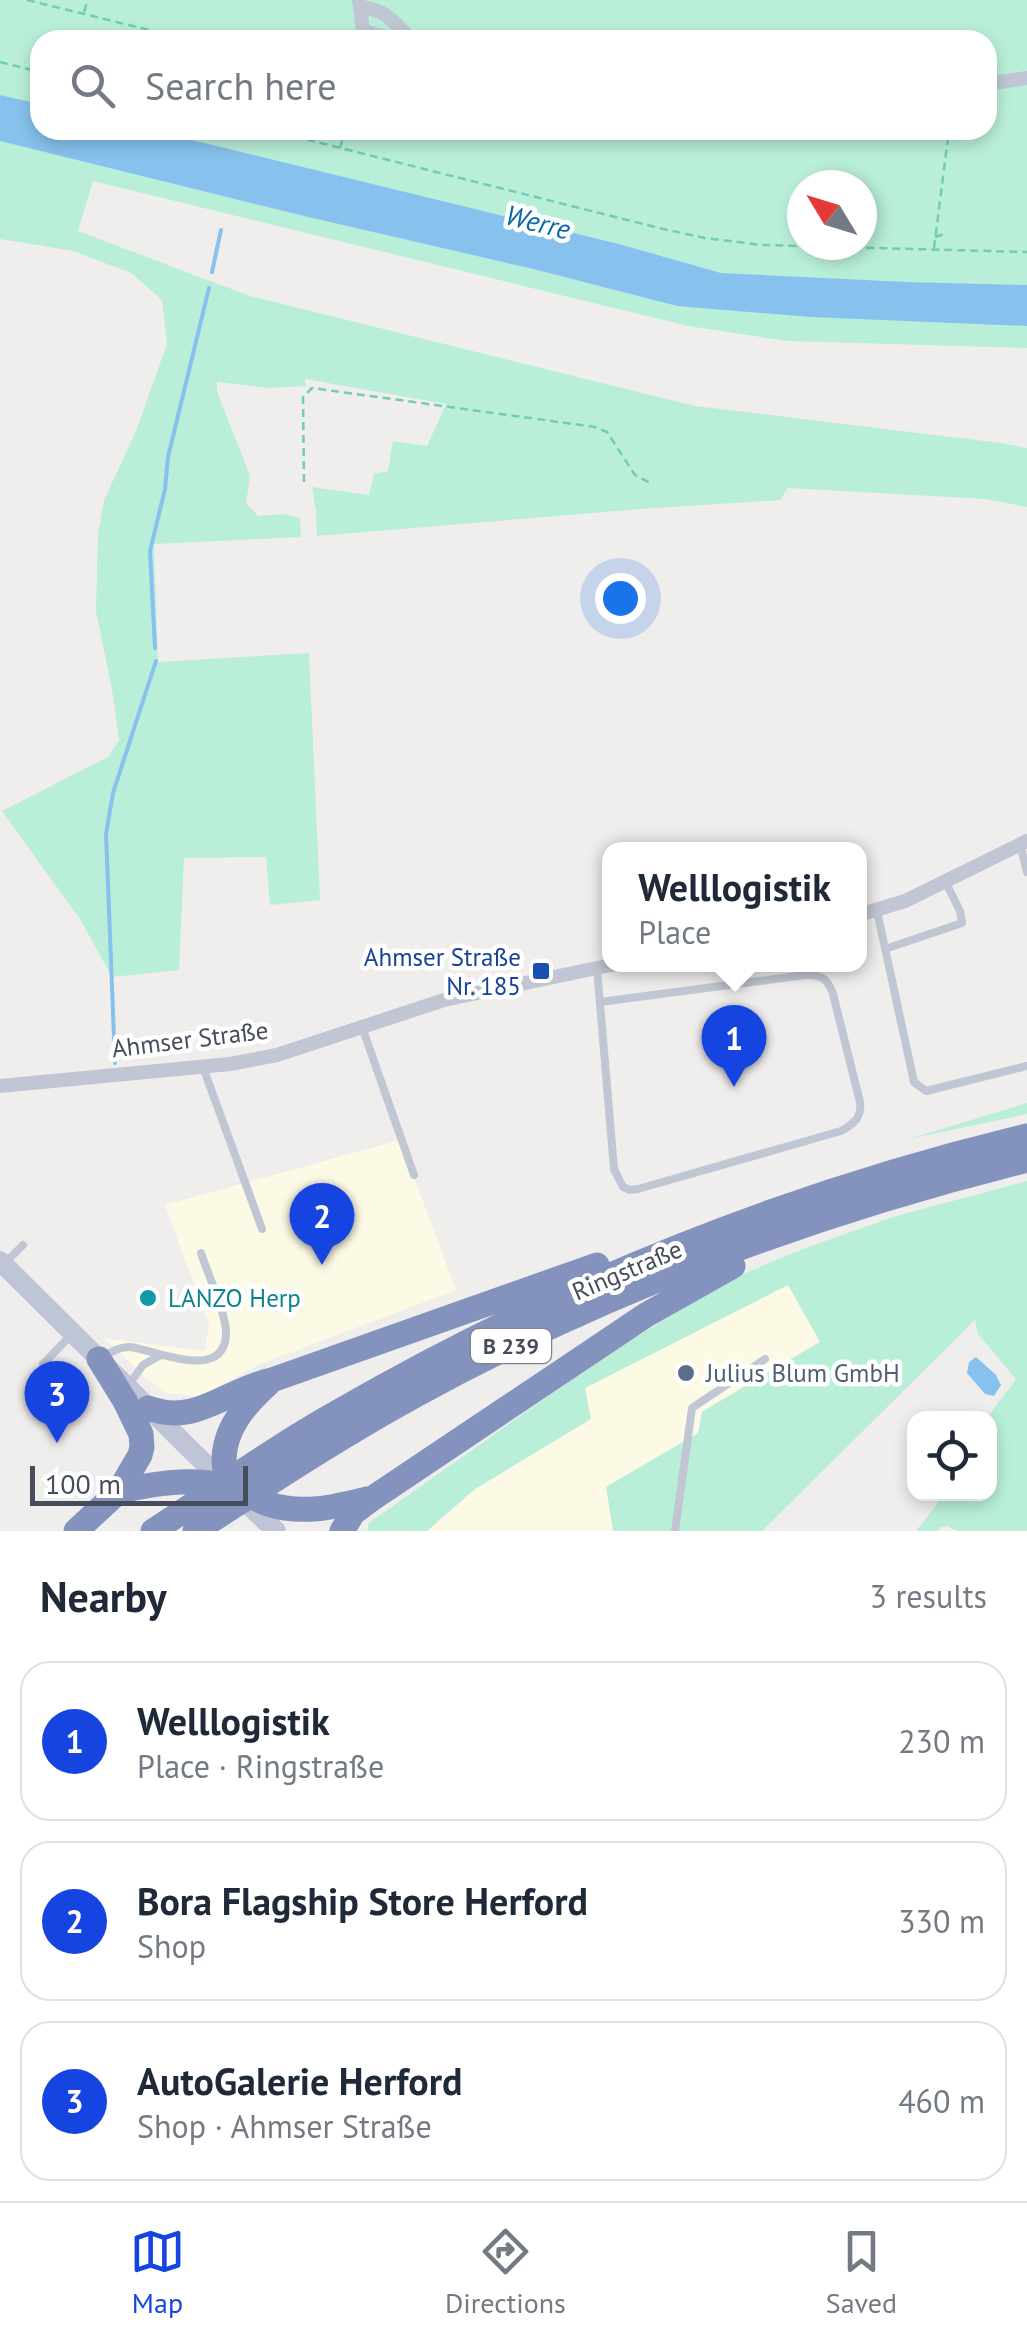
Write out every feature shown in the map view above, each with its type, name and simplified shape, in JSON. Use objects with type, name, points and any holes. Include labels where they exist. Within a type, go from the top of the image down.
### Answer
[{"type":"highway","name":"Ringstraße","points":[[153,1531],[335,1413],[423,1365],[590,1284],[816,1196],[1027,1136]]},
{"type":"highway","name":"Ringstraße","points":[[195,1531],[413,1396],[653,1282],[850,1210],[1027,1160]]},
{"type":"highway","points":[[342,1531],[353,1514],[373,1498],[646,1315],[721,1271],[814,1233],[850,1210]]},
{"type":"highway","points":[[148,1408],[167,1414],[193,1412],[255,1384],[681,1235],[701,1238]]},
{"type":"highway","points":[[76,1531],[119,1491],[142,1447],[141,1434],[125,1401],[99,1359]]},
{"type":"highway","points":[[221,1531],[228,1486],[225,1452],[232,1428],[247,1404],[272,1380]]},
{"type":"highway","points":[[119,1491],[169,1482],[228,1486],[268,1504],[279,1522],[373,1498]]},
{"type":"street","points":[[362,30],[360,3],[388,15],[402,30]]},
{"type":"street","points":[[997,82],[1027,78]]},
{"type":"street","points":[[867,913],[905,901],[1023,843]]},
{"type":"street","name":"Ahmser Straße","points":[[0,1086],[203,1067],[277,1054],[444,1000],[602,967]]},
{"type":"street","points":[[2,1263],[228,1486]]},
{"type":"lane","points":[[1023,843],[1027,872]]},
{"type":"lane","points":[[885,949],[962,924],[945,881]]},
{"type":"lane","points":[[877,911],[914,1082],[926,1091],[1027,1066]]},
{"type":"lane","points":[[597,968],[614,1169],[623,1187],[638,1189],[823,1136],[853,1125],[858,1118],[860,1102],[833,994],[830,984],[816,974],[600,1002]]},
{"type":"lane","points":[[362,1027],[414,1175]]},
{"type":"lane","points":[[203,1067],[262,1229]]},
{"type":"lane","points":[[2,1263],[22,1245]]},
{"type":"lane","points":[[99,1359],[128,1346],[159,1356],[200,1361],[221,1350],[226,1338],[225,1325],[201,1252]]},
{"type":"lane","points":[[43,1364],[72,1333]]},
{"type":"lane","points":[[127,1386],[143,1365],[159,1356]]},
{"type":"lane","points":[[675,1531],[692,1408],[765,1359]]},
{"type":"path","points":[[27,0],[149,30]]},
{"type":"path","points":[[84,14],[88,0]]},
{"type":"path","points":[[0,62],[30,70]]},
{"type":"path","points":[[308,140],[705,238],[762,245],[1027,252]]},
{"type":"path","points":[[340,148],[342,140]]},
{"type":"path","points":[[933,250],[947,140]]},
{"type":"path","points":[[935,237],[947,232]]},
{"type":"path","points":[[304,482],[303,398],[312,388],[595,428],[607,432],[635,475],[652,484]]},
{"type":"shaded area","points":[[400,1140],[456,1290],[260,1364],[200,1396],[166,1393],[104,1338],[205,1351],[209,1324],[165,1205]]},
{"type":"shaded area","points":[[788,1284],[820,1341],[702,1411],[699,1433],[607,1487],[613,1531],[427,1531],[475,1489],[591,1419],[584,1388]]},
{"type":"green space","points":[[0,0],[1027,0],[1027,285],[721,273],[619,244],[192,140],[997,140],[997,30],[30,30],[30,102],[0,95]]},
{"type":"green space","points":[[0,141],[677,306],[1027,326],[1027,348],[787,341],[688,326],[93,181],[78,231],[250,296],[695,406],[1027,448],[1027,507],[985,499],[788,488],[780,500],[317,536],[312,487],[369,495],[374,474],[388,471],[393,441],[427,446],[446,404],[305,379],[306,386],[269,388],[217,382],[250,476],[246,503],[258,516],[283,514],[300,518],[301,537],[154,544],[158,662],[309,653],[320,900],[270,905],[266,857],[184,858],[179,970],[112,977],[80,919],[2,811],[108,757],[119,740],[96,612],[98,534],[104,500],[136,431],[167,344],[162,300],[131,273],[73,251],[0,239]]},
{"type":"green space","points":[[1027,1103],[1027,1114],[909,1139]]},
{"type":"green space","points":[[1027,1181],[1027,1531],[957,1531],[948,1526],[938,1531],[916,1531],[940,1501],[997,1501],[997,1411],[992,1411],[1016,1379],[978,1334],[975,1320],[762,1531],[613,1531],[606,1487],[698,1433],[702,1412],[820,1342],[788,1285],[585,1388],[591,1419],[475,1489],[427,1531],[367,1531],[369,1523],[602,1358],[729,1280],[896,1216]]},
{"type":"water","points":[[0,95],[30,102],[30,140],[192,140],[619,244],[721,273],[1027,285],[1027,326],[811,317],[677,306],[0,141]]},
{"type":"water","points":[[976,1357],[1001,1385],[994,1396],[985,1394],[967,1373],[969,1362]]},
{"type":"waterway","points":[[212,272],[221,230]]},
{"type":"waterway","points":[[155,648],[150,551],[165,489],[168,457],[209,288]]},
{"type":"waterway","points":[[115,1063],[106,834],[113,793],[156,661]]},
{"type":"place","name":"Ahmser Straße Nr. 185","points":[[541,971]]},
{"type":"place","name":"Welllogistik","points":[[734,1087]]},
{"type":"place","name":"Bora Flagship Store Herford","points":[[322,1265]]},
{"type":"place","name":"LANZO Herp","points":[[148,1298]]},
{"type":"place","name":"Julius Blum GmbH","points":[[686,1373]]},
{"type":"place","name":"AutoGalerie Herford","points":[[57,1443]]},
{"type":"water label","name":"Werre","points":[[538,222]]}]
